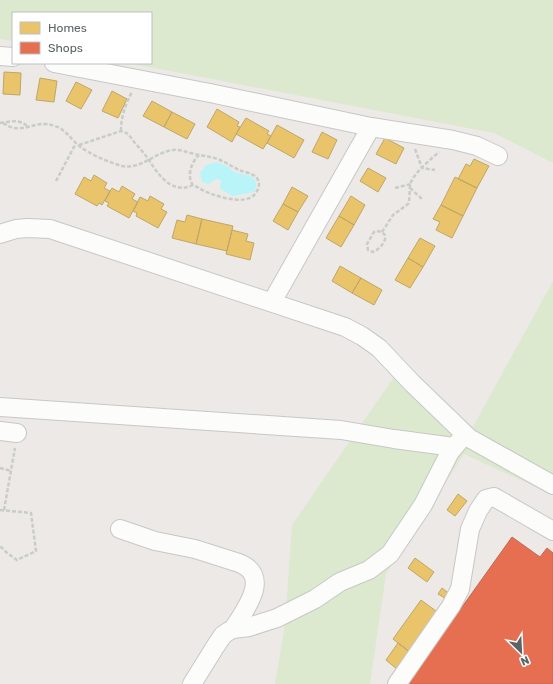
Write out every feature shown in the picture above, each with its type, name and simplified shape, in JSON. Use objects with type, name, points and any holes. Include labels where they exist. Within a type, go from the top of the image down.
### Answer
[{"type":"street","points":[[0,56],[12,57]]},
{"type":"street","points":[[59,64],[371,127],[453,140],[476,146],[498,156]]},
{"type":"street","points":[[272,302],[371,127]]},
{"type":"street","points":[[0,234],[22,228],[50,229],[345,327],[362,336],[379,348],[412,383],[459,440]]},
{"type":"street","points":[[0,407],[341,430],[394,439],[459,440],[469,438],[553,485]]},
{"type":"street","points":[[192,684],[223,635],[233,629],[249,627],[277,618],[315,599],[340,582],[369,570],[390,554],[423,505],[450,452],[459,440]]},
{"type":"street","points":[[397,684],[451,606],[460,589],[470,529],[478,511],[486,499],[494,497],[553,531]]},
{"type":"street","points":[[120,529],[155,540],[195,549],[239,563],[251,571],[255,585],[254,594],[233,629]]},
{"type":"path","points":[[121,131],[124,110],[138,79]]},
{"type":"path","points":[[1,123],[16,121],[24,123],[28,127]]},
{"type":"path","points":[[1,123],[16,129],[41,124],[54,125],[61,128],[77,144],[97,156],[123,166],[136,166],[171,150],[181,150],[219,160],[258,179],[258,189],[253,197],[249,199],[235,199],[214,196],[194,185],[190,176],[191,167],[199,155]]},
{"type":"path","points":[[56,181],[77,144],[121,131],[127,133],[149,160],[157,173],[173,186],[183,188],[194,185]]},
{"type":"path","points":[[382,232],[393,215],[408,204],[410,199],[411,184],[415,176],[431,159],[453,140]]},
{"type":"path","points":[[422,168],[435,170]]},
{"type":"path","points":[[395,188],[411,184]]},
{"type":"path","points":[[410,188],[422,199]]},
{"type":"path","points":[[374,232],[382,232],[385,239],[378,250],[373,252],[368,250],[367,244],[374,232]]},
{"type":"path","points":[[4,510],[11,470],[9,432]]},
{"type":"path","points":[[0,468],[11,470]]},
{"type":"path","points":[[0,510],[31,513],[36,551],[17,560],[0,546]]},
{"type":"green space","points":[[0,0],[553,0],[553,163],[494,133],[133,64],[152,64],[152,12],[12,12],[12,41],[0,39]]},
{"type":"green space","points":[[553,281],[553,495],[464,454],[386,574],[370,684],[275,684],[285,624],[292,525],[394,377],[469,434]]},
{"type":"water","points":[[217,162],[229,167],[234,172],[251,176],[256,181],[254,192],[233,196],[220,189],[221,180],[216,179],[209,184],[202,182],[200,173],[206,165]]},
{"type":"building: Homes","points":[[4,72],[21,73],[20,95],[3,94]]},
{"type":"building: Homes","points":[[40,78],[57,81],[54,102],[36,100]]},
{"type":"building: Homes","points":[[76,82],[92,90],[81,109],[66,101]]},
{"type":"building: Homes","points":[[112,91],[127,99],[118,118],[102,111]]},
{"type":"building: Homes","points":[[152,101],[172,112],[164,127],[143,116]]},
{"type":"building: Homes","points":[[217,109],[239,122],[237,126],[240,127],[232,142],[207,127]]},
{"type":"building: Homes","points":[[172,112],[195,124],[187,139],[164,127]]},
{"type":"building: Homes","points":[[246,118],[269,131],[267,134],[271,136],[263,149],[236,134]]},
{"type":"building: Homes","points":[[277,125],[304,140],[294,158],[267,143]]},
{"type":"building: Homes","points":[[322,132],[337,140],[328,159],[312,152]]},
{"type":"building: Homes","points":[[385,138],[404,148],[396,164],[376,154]]},
{"type":"building: Homes","points":[[474,159],[489,166],[477,188],[458,179],[466,164],[470,166]]},
{"type":"building: Homes","points":[[368,168],[386,178],[378,192],[360,181]]},
{"type":"building: Homes","points":[[94,175],[107,183],[104,188],[110,191],[102,205],[99,203],[97,206],[75,194],[84,177],[91,181]]},
{"type":"building: Homes","points":[[455,177],[477,188],[463,216],[441,205]]},
{"type":"building: Homes","points":[[122,186],[135,194],[132,199],[138,202],[129,218],[107,206],[109,203],[105,201],[112,188],[119,192]]},
{"type":"building: Homes","points":[[292,187],[308,196],[298,212],[283,204]]},
{"type":"building: Homes","points":[[150,196],[164,204],[161,209],[167,212],[158,228],[136,216],[137,213],[133,211],[140,197],[148,201]]},
{"type":"building: Homes","points":[[351,196],[365,205],[354,225],[339,216]]},
{"type":"building: Homes","points":[[283,204],[298,212],[288,230],[273,221]]},
{"type":"building: Homes","points":[[441,205],[463,216],[452,238],[436,230],[440,222],[433,219]]},
{"type":"building: Homes","points":[[187,215],[202,219],[196,244],[172,238],[177,220],[185,222]]},
{"type":"building: Homes","points":[[339,216],[354,225],[341,247],[326,238]]},
{"type":"building: Homes","points":[[202,219],[233,226],[227,251],[196,244]]},
{"type":"building: Homes","points":[[232,230],[248,234],[246,241],[254,243],[250,260],[226,254]]},
{"type":"building: Homes","points":[[420,238],[435,246],[423,267],[408,258]]},
{"type":"building: Homes","points":[[408,258],[423,267],[410,288],[395,280]]},
{"type":"building: Homes","points":[[340,266],[361,278],[352,293],[332,281]]},
{"type":"building: Homes","points":[[361,278],[382,290],[374,305],[352,293]]},
{"type":"building: Homes","points":[[458,494],[467,501],[455,516],[447,510]]},
{"type":"building: Homes","points":[[415,558],[434,572],[427,582],[408,568]]},
{"type":"building: Homes","points":[[442,588],[451,595],[448,600],[438,594]]},
{"type":"building: Homes","points":[[421,600],[440,614],[411,653],[393,639]]},
{"type":"building: Homes","points":[[398,643],[411,653],[398,670],[386,660]]},
{"type":"building: Shops","points":[[512,537],[540,557],[547,548],[553,553],[553,684],[407,684]]}]
